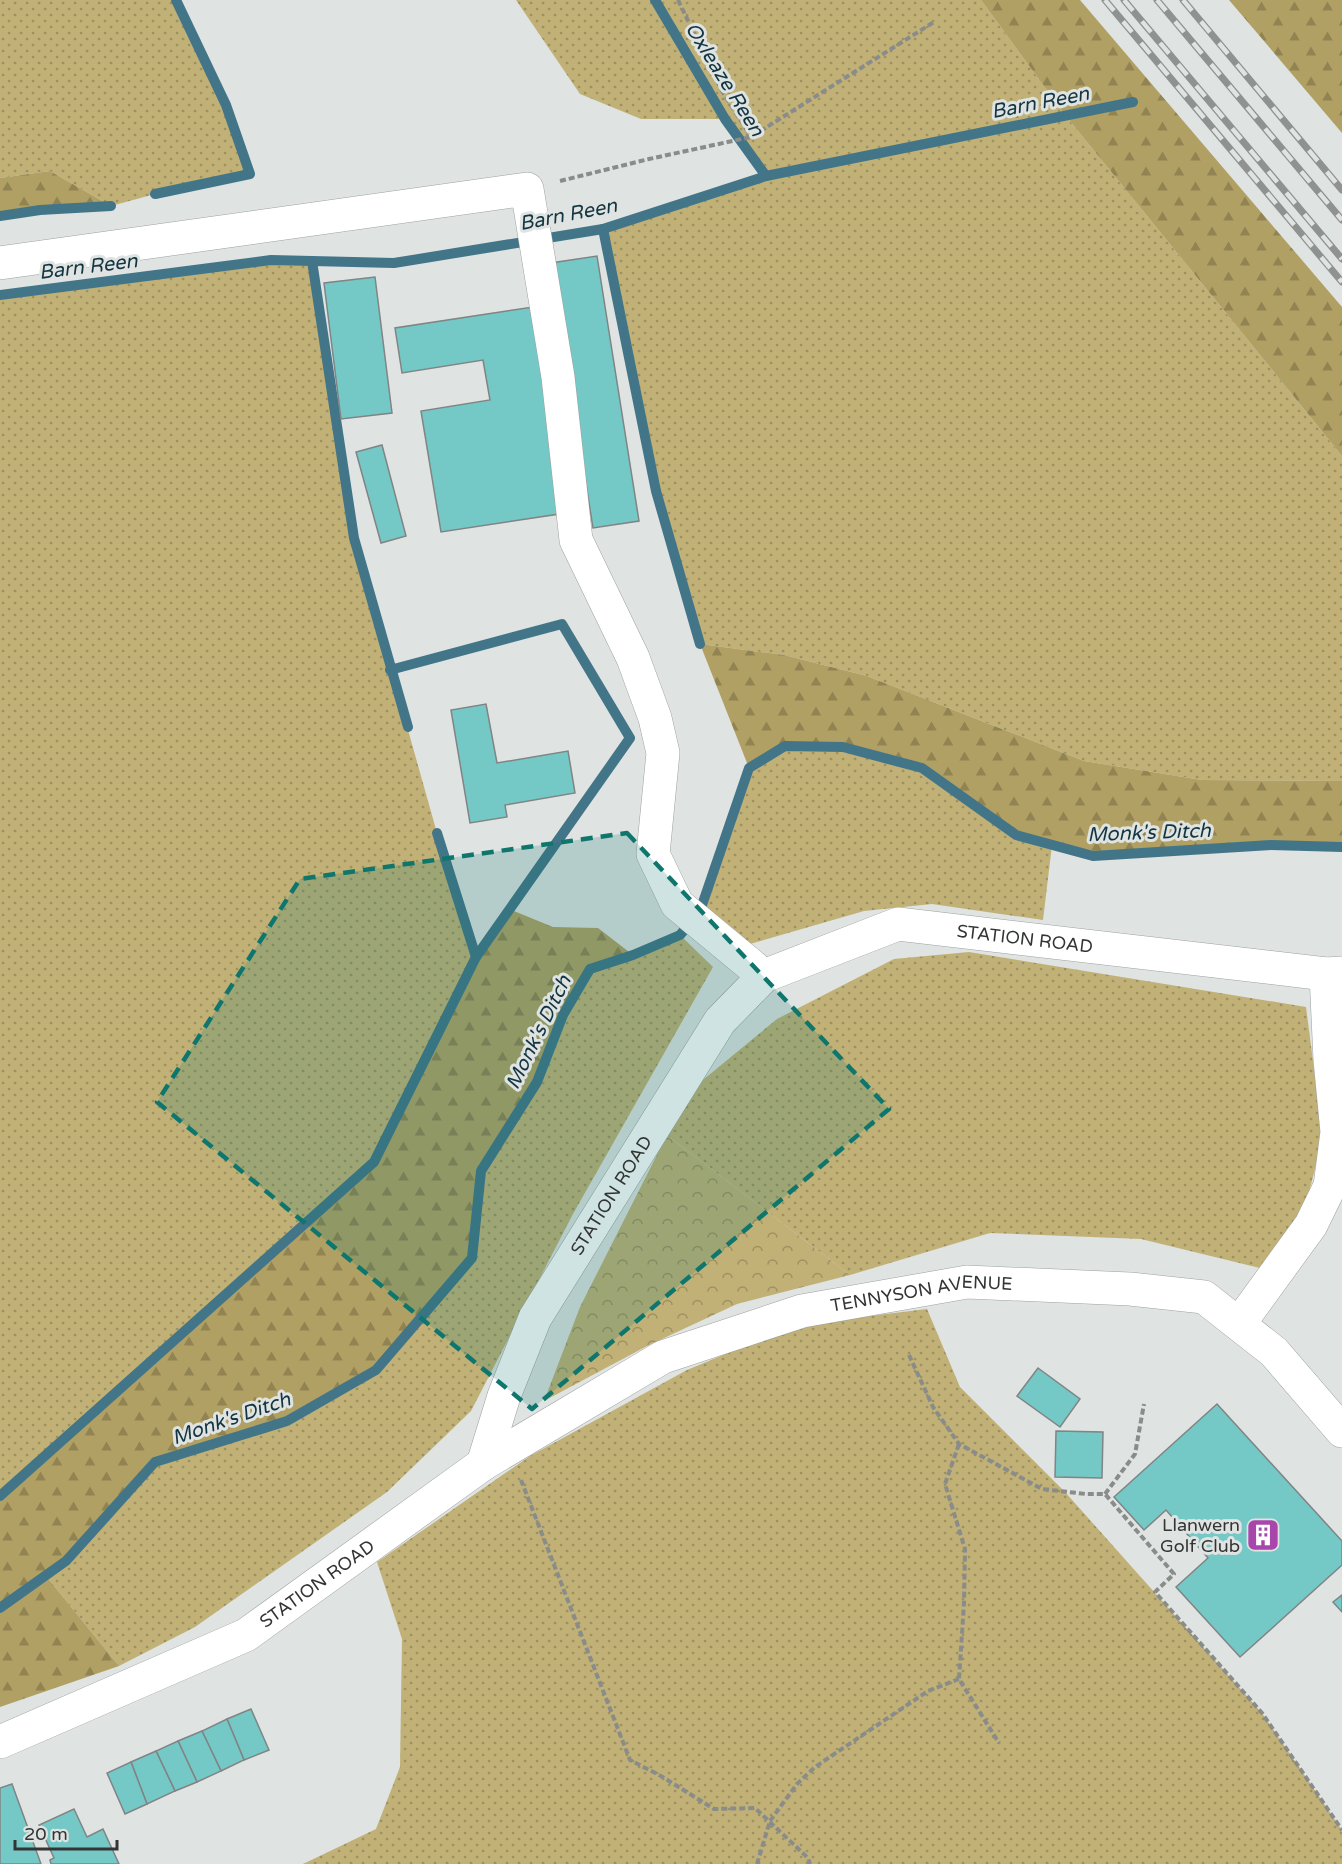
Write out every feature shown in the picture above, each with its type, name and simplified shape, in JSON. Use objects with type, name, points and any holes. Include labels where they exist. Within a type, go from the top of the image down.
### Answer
[{"type":"street","points":[[0,263],[527,189],[558,377],[576,540],[633,658],[655,718],[663,753],[653,854],[677,904],[764,976]]},
{"type":"street","name":"STATION ROAD","points":[[0,1742],[246,1635],[496,1456],[504,1396],[535,1318],[720,1021],[764,976],[898,924],[1334,973]]},
{"type":"street","points":[[1239,1324],[1311,1225],[1330,1186],[1337,1132],[1330,1060],[1334,973]]},
{"type":"street","name":"TENNYSON AVENUE","points":[[496,1456],[663,1357],[802,1311],[967,1282],[1130,1289],[1204,1297],[1274,1352],[1342,1431]]},
{"type":"path","points":[[678,0],[722,91],[751,137]]},
{"type":"path","points":[[527,189],[751,137],[934,22]]},
{"type":"path","points":[[909,1355],[933,1407],[959,1444],[1042,1489],[1105,1494],[1174,1574],[1155,1592],[1262,1713],[1342,1830]]},
{"type":"path","points":[[1105,1494],[1136,1454],[1144,1404]]},
{"type":"path","points":[[959,1444],[945,1484],[965,1550],[959,1679],[999,1743]]},
{"type":"path","points":[[496,1456],[630,1760],[714,1809],[755,1808],[808,1858],[810,1864]]},
{"type":"path","points":[[757,1864],[770,1821],[797,1784],[815,1767],[928,1691],[959,1679]]},
{"type":"highlighted area","points":[[627,833],[889,1109],[532,1409],[157,1102],[300,879]]},
{"type":"green space","points":[[0,0],[176,0],[226,105],[250,174],[155,194],[111,206],[50,171],[0,178]]},
{"type":"green space","points":[[516,0],[981,0],[1065,115],[1342,456],[1342,781],[1202,780],[1084,761],[867,676],[784,655],[700,644],[656,491],[603,229],[766,176],[725,119],[641,119],[580,94]]},
{"type":"green space","points":[[981,0],[1080,0],[1342,307],[1342,456],[1065,115]]},
{"type":"green space","points":[[1229,0],[1342,0],[1342,133]]},
{"type":"green space","points":[[50,171],[111,206],[40,210],[0,216],[0,178]]},
{"type":"green space","points":[[271,260],[312,261],[354,538],[437,833],[476,957],[374,1162],[0,1496],[0,295]]},
{"type":"green space","points":[[700,644],[784,655],[867,676],[1084,761],[1202,780],[1342,781],[1342,847],[1271,845],[1093,856],[1016,835],[922,768],[843,747],[785,746],[749,768]]},
{"type":"green space","points":[[785,746],[843,747],[922,768],[1015,835],[1052,845],[1043,920],[932,904],[864,911],[750,944],[700,911],[749,768]]},
{"type":"green space","points":[[509,909],[553,927],[598,928],[633,955],[590,969],[563,1015],[537,1082],[481,1171],[472,1258],[376,1370],[287,1421],[155,1462],[66,1561],[46,1576],[119,1666],[0,1707],[0,1496],[374,1162],[476,957]]},
{"type":"green space","points":[[680,935],[713,967],[573,1214],[471,1411],[387,1492],[195,1627],[119,1666],[46,1576],[66,1561],[155,1462],[287,1421],[376,1370],[472,1258],[481,1171],[537,1082],[563,1015],[590,969],[633,955]]},
{"type":"green space","points":[[969,952],[1306,1007],[1323,1138],[1306,1204],[1264,1269],[1141,1239],[990,1233],[850,1275],[667,1135],[698,1084],[777,1019],[894,959]]},
{"type":"green space","points":[[667,1135],[850,1275],[737,1304],[647,1346],[544,1401],[580,1307]]},
{"type":"green space","name":"Llanwern Golf Club","points":[[927,1309],[960,1387],[1065,1492],[1262,1713],[1342,1830],[1342,1864],[303,1864],[376,1829],[400,1767],[402,1639],[377,1562],[530,1456],[687,1370],[795,1325]]},
{"type":"building","points":[[597,256],[639,521],[593,528],[551,263]]},
{"type":"building","points":[[375,277],[392,413],[341,419],[324,283]]},
{"type":"building","points":[[533,307],[566,513],[441,532],[421,411],[490,400],[483,360],[402,373],[395,328]]},
{"type":"building","points":[[382,445],[406,536],[381,543],[356,452]]},
{"type":"building","points":[[486,704],[497,763],[568,751],[575,793],[505,805],[507,817],[470,823],[451,710]]},
{"type":"building","points":[[1038,1368],[1080,1399],[1060,1427],[1017,1396]]},
{"type":"building","name":"Llanwern Golf Club","points":[[1217,1404],[1342,1541],[1342,1565],[1240,1657],[1176,1587],[1208,1558],[1166,1510],[1144,1530],[1114,1497]]},
{"type":"building","points":[[1056,1431],[1103,1432],[1102,1478],[1055,1477]]},
{"type":"building","points":[[1342,1595],[1342,1612],[1333,1602]]},
{"type":"building","points":[[251,1709],[269,1750],[244,1760],[227,1719]]},
{"type":"building","points":[[227,1719],[244,1760],[221,1771],[202,1731]]},
{"type":"building","points":[[202,1731],[221,1771],[197,1782],[178,1741]]},
{"type":"building","points":[[178,1741],[197,1782],[175,1791],[156,1751]]},
{"type":"building","points":[[156,1751],[175,1791],[147,1804],[131,1762]]},
{"type":"building","points":[[131,1762],[147,1804],[125,1814],[107,1773]]},
{"type":"building","points":[[12,1784],[41,1864],[0,1864],[0,1788]]},
{"type":"building","points":[[74,1809],[87,1837],[103,1829],[119,1864],[51,1864],[50,1860],[54,1858],[39,1825]]},
{"type":"waterway","points":[[155,194],[250,174],[226,105],[176,0]]},
{"type":"waterway","name":"Oxleaze Reen","points":[[655,0],[725,119],[766,176]]},
{"type":"waterway","name":"Barn Reen","points":[[0,295],[271,260],[394,263],[603,229],[766,176],[1133,102]]},
{"type":"waterway","points":[[0,216],[40,210],[111,206]]},
{"type":"waterway","points":[[603,229],[656,491],[700,644]]},
{"type":"waterway","points":[[312,261],[354,538],[408,727]]},
{"type":"waterway","points":[[0,1496],[374,1162],[476,957],[630,738],[562,624],[390,670]]},
{"type":"waterway","name":"Monk's Ditch","points":[[0,1608],[66,1561],[155,1462],[287,1421],[376,1370],[472,1258],[481,1171],[537,1082],[563,1015],[590,969],[633,955],[680,935],[700,911],[749,768],[785,746],[843,747],[922,768],[1016,835],[1093,856],[1271,845],[1342,847]]},
{"type":"waterway","points":[[437,833],[476,957]]},
{"type":"railway","points":[[1105,0],[1342,282]]},
{"type":"railway","points":[[1124,0],[1342,259]]},
{"type":"railway","points":[[1157,0],[1342,220]]},
{"type":"railway","points":[[1183,0],[1342,190]]},
{"type":"place","name":"Llanwern Golf Club","points":[[1263,1535]]}]
